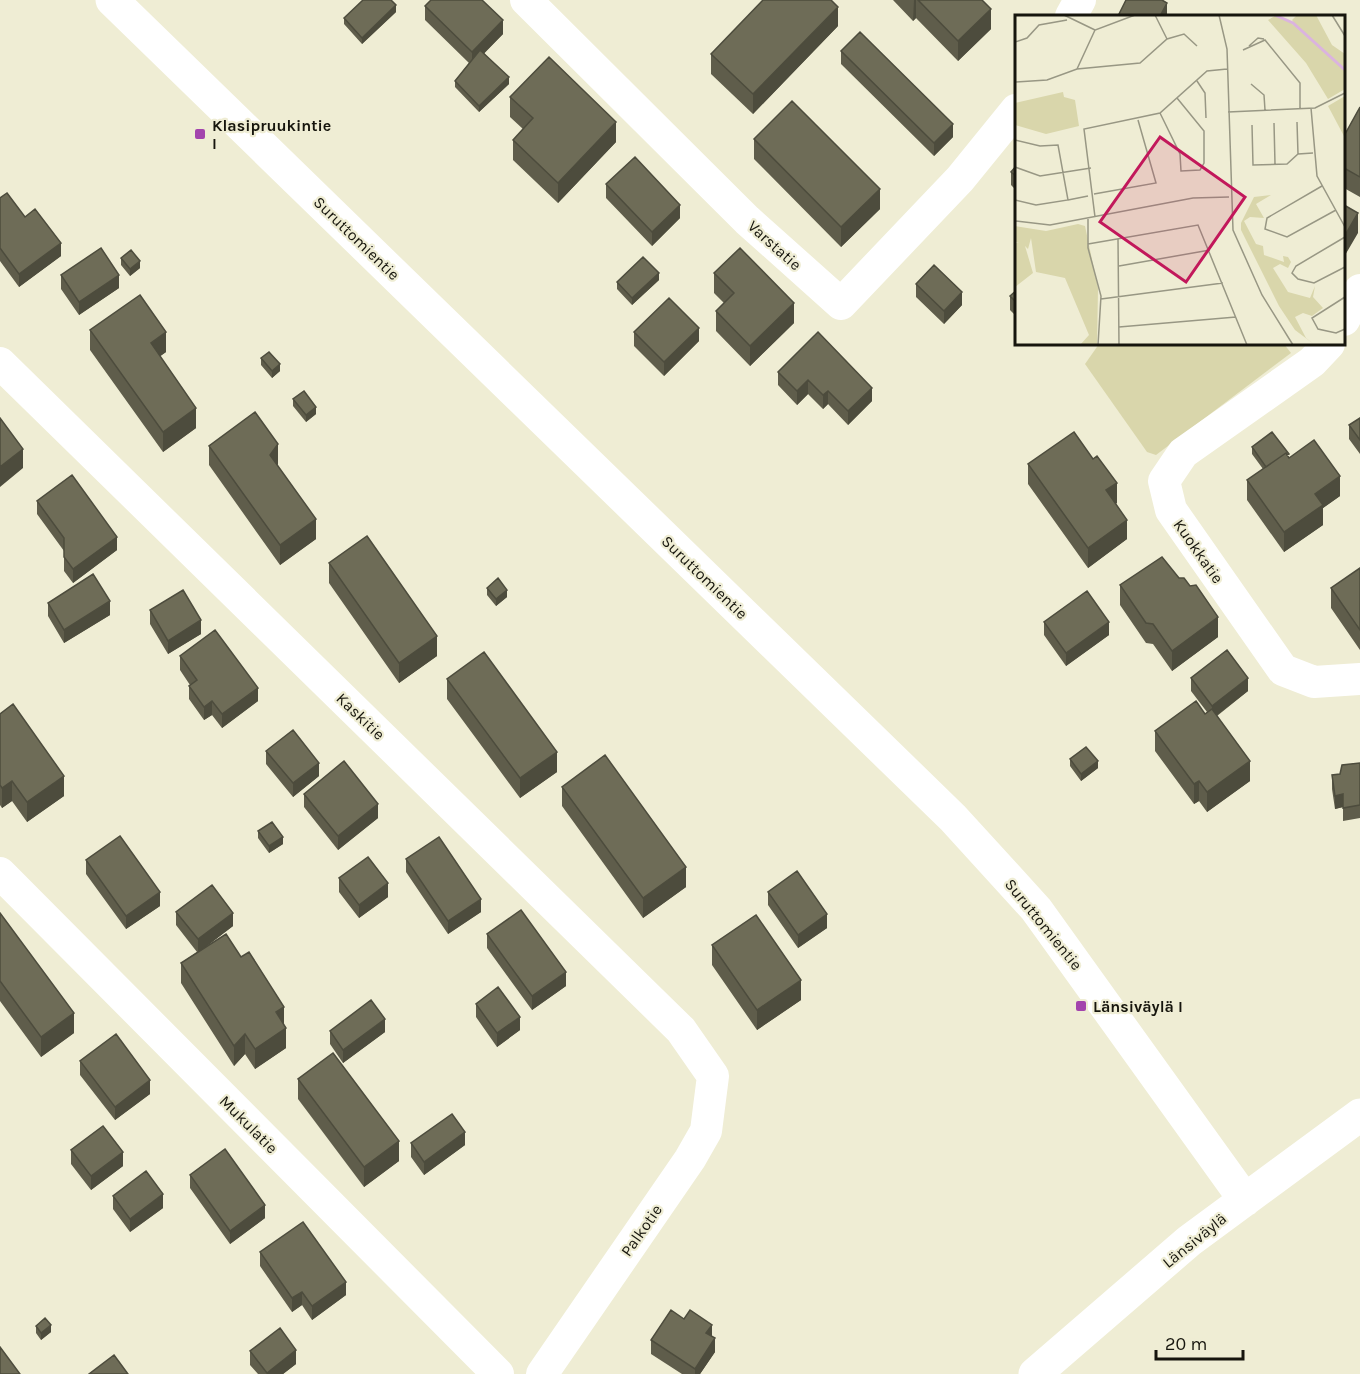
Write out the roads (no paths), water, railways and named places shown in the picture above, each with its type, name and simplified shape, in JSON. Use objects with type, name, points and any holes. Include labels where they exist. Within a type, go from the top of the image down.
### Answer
[{"type":"street","name":"Suruttomientie","points":[[112,0],[953,818],[1036,909],[1245,1200]]},
{"type":"street","name":"Varstatie","points":[[526,0],[747,220],[841,304],[960,179],[1015,112]]},
{"type":"street","points":[[1072,15],[1080,0]]},
{"type":"street","points":[[1345,318],[1360,291]]},
{"type":"street","name":"Kuokkatie","points":[[1328,345],[1312,362],[1183,453],[1164,480],[1171,510],[1283,670],[1314,682],[1360,679]]},
{"type":"street","name":"Kaskitie","points":[[0,363],[681,1030],[713,1076]]},
{"type":"street","name":"Mukulatie","points":[[0,873],[498,1374]]},
{"type":"street","name":"Palkotie","points":[[542,1374],[690,1159],[706,1131],[713,1076]]},
{"type":"street","name":"Länsiväylä","points":[[1035,1374],[1189,1241],[1360,1114]]},
{"type":"place","name":"Klasipruukintie I","points":[[200,134]]},
{"type":"place","name":"Länsiväylä I","points":[[1081,1006]]}]
